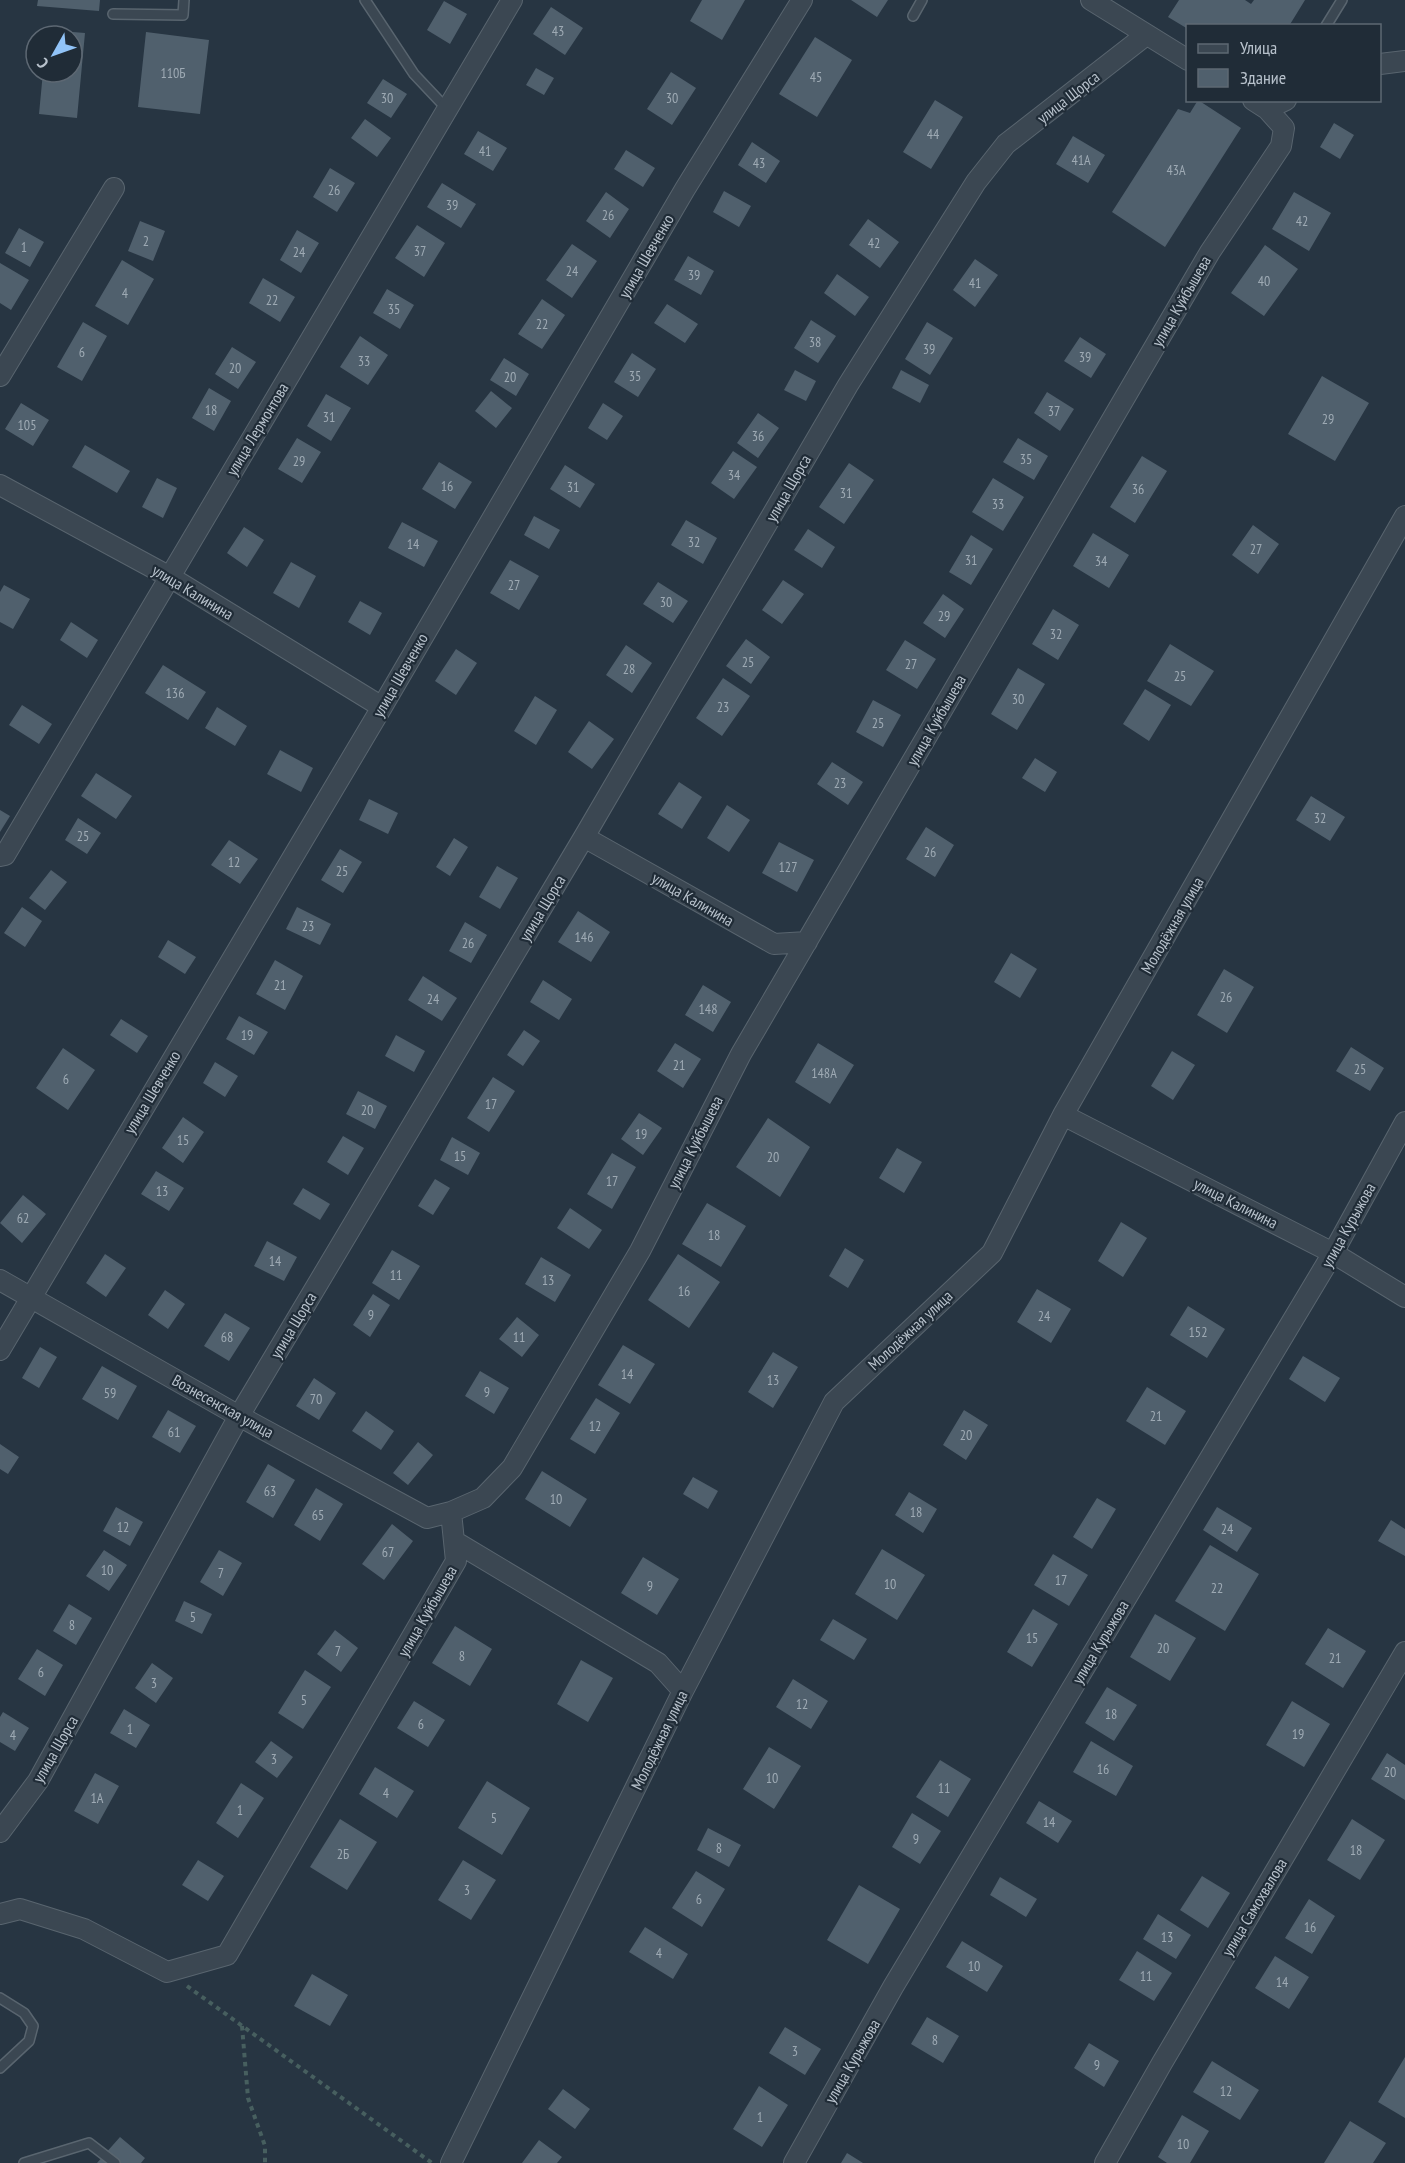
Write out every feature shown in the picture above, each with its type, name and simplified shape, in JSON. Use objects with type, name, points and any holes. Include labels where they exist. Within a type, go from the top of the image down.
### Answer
[{"type":"street","name":"улица Лермонтова","points":[[0,856],[5,855],[512,0]]},
{"type":"street","name":"улица Шевченко","points":[[0,1350],[382,707],[685,189],[802,0]]},
{"type":"street","points":[[1091,0],[1186,59]]},
{"type":"street","name":"улица Щорса","points":[[0,1832],[38,1780],[239,1416],[584,837],[848,385],[976,182],[1006,144],[1146,35]]},
{"type":"street","points":[[1381,64],[1405,61]]},
{"type":"street","name":"улица Куйбышева","points":[[167,1972],[227,1955],[456,1561],[451,1512],[483,1498],[512,1468],[640,1251],[741,1054],[1210,252],[1281,146],[1284,128],[1265,104]]},
{"type":"street","points":[[0,376],[114,188]]},
{"type":"street","name":"улица Калинина","points":[[0,485],[170,577],[382,707]]},
{"type":"street","name":"Молодёжная улица","points":[[451,2163],[683,1691],[834,1402],[992,1253],[1063,1115],[1405,516]]},
{"type":"street","name":"улица Калинина","points":[[584,837],[774,944],[807,942]]},
{"type":"street","name":"улица Калинина","points":[[1063,1115],[1333,1253],[1405,1297]]},
{"type":"street","name":"улица Курыжова","points":[[794,2163],[893,1987],[1333,1253],[1405,1122]]},
{"type":"street","name":"Вознесенская улица","points":[[0,1280],[239,1416],[427,1518],[451,1512]]},
{"type":"street","points":[[454,1541],[658,1664],[683,1691]]},
{"type":"street","name":"улица Самохвалова","points":[[1105,2163],[1162,2062],[1405,1652]]},
{"type":"street","points":[[0,1914],[20,1909],[84,1929],[167,1972]]},
{"type":"lane","points":[[113,14],[183,15],[184,0]]},
{"type":"lane","points":[[365,0],[414,74],[447,109]]},
{"type":"lane","points":[[913,16],[922,0]]},
{"type":"lane","points":[[1327,24],[1342,0]]},
{"type":"lane","points":[[0,1998],[24,2013],[33,2026],[29,2041],[0,2068]]},
{"type":"lane","points":[[24,2163],[89,2144],[115,2163]]},
{"type":"path","points":[[167,1972],[432,2163]]},
{"type":"path","points":[[242,2026],[248,2098],[265,2146],[265,2163]]},
{"type":"building","points":[[38,0],[100,0],[99,11],[37,6]]},
{"type":"building","points":[[702,0],[745,0],[722,40],[690,21]]},
{"type":"building","points":[[851,0],[888,0],[877,17]]},
{"type":"building","points":[[1179,0],[1245,0],[1251,4],[1254,0],[1305,0],[1290,24],[1186,24],[1186,28],[1168,17]]},
{"type":"building","points":[[444,1],[467,14],[450,44],[427,30]]},
{"type":"building","points":[[551,7],[583,28],[565,55],[533,34]]},
{"type":"building","points":[[146,32],[209,40],[200,114],[138,107]]},
{"type":"building","points":[[815,37],[852,60],[817,117],[779,94]]},
{"type":"building","points":[[536,68],[554,78],[544,95],[526,85]]},
{"type":"building","points":[[671,72],[696,88],[672,125],[647,109]]},
{"type":"building","points":[[383,79],[407,94],[391,118],[367,103]]},
{"type":"building","points":[[42,84],[80,84],[77,118],[39,114]]},
{"type":"building","points":[[935,100],[963,117],[931,169],[903,152]]},
{"type":"building","points":[[1197,102],[1201,102],[1241,128],[1165,247],[1112,212],[1178,109],[1190,113]]},
{"type":"building","points":[[365,119],[391,138],[377,157],[351,138]]},
{"type":"building","points":[[1334,123],[1354,135],[1340,159],[1320,147]]},
{"type":"building","points":[[478,131],[507,148],[493,171],[464,154]]},
{"type":"building","points":[[1073,136],[1105,155],[1088,183],[1056,164]]},
{"type":"building","points":[[752,142],[780,161],[766,183],[738,165]]},
{"type":"building","points":[[626,150],[655,168],[643,187],[614,169]]},
{"type":"building","points":[[330,168],[355,183],[337,212],[313,197]]},
{"type":"building","points":[[442,183],[476,204],[461,228],[427,207]]},
{"type":"building","points":[[724,191],[751,206],[739,227],[713,212]]},
{"type":"building","points":[[606,192],[629,209],[610,238],[586,221]]},
{"type":"building","points":[[1294,192],[1331,213],[1309,251],[1272,229]]},
{"type":"building","points":[[868,219],[899,242],[880,268],[849,245]]},
{"type":"building","points":[[140,221],[165,231],[153,261],[128,251]]},
{"type":"building","points":[[417,225],[445,243],[424,277],[395,258]]},
{"type":"building","points":[[19,228],[44,242],[30,267],[5,253]]},
{"type":"building","points":[[297,230],[319,243],[301,273],[280,260]]},
{"type":"building","points":[[572,244],[597,261],[572,298],[546,280]]},
{"type":"building","points":[[1265,245],[1298,269],[1264,316],[1231,293]]},
{"type":"building","points":[[688,256],[714,271],[701,295],[674,280]]},
{"type":"building","points":[[975,259],[998,275],[975,307],[953,290]]},
{"type":"building","points":[[122,260],[154,279],[128,325],[95,306]]},
{"type":"building","points":[[0,263],[29,280],[11,310],[0,303]]},
{"type":"building","points":[[837,274],[869,297],[855,316],[824,293]]},
{"type":"building","points":[[263,278],[295,297],[280,322],[249,303]]},
{"type":"building","points":[[387,289],[414,305],[400,329],[373,313]]},
{"type":"building","points":[[542,299],[565,315],[542,349],[518,334]]},
{"type":"building","points":[[667,304],[698,324],[685,343],[654,323]]},
{"type":"building","points":[[811,320],[836,336],[818,363],[794,348]]},
{"type":"building","points":[[83,322],[107,336],[82,381],[57,367]]},
{"type":"building","points":[[927,322],[953,338],[930,375],[905,359]]},
{"type":"building","points":[[360,336],[388,355],[368,385],[340,367]]},
{"type":"building","points":[[1080,337],[1106,354],[1091,378],[1064,361]]},
{"type":"building","points":[[232,347],[256,362],[238,389],[215,374]]},
{"type":"building","points":[[632,353],[656,369],[638,397],[614,382]]},
{"type":"building","points":[[504,358],[529,374],[516,396],[490,380]]},
{"type":"building","points":[[795,370],[816,381],[806,401],[784,390]]},
{"type":"building","points":[[901,370],[929,385],[920,403],[892,388]]},
{"type":"building","points":[[1322,376],[1369,403],[1335,461],[1288,434]]},
{"type":"building","points":[[209,388],[231,401],[214,431],[192,418]]},
{"type":"building","points":[[491,391],[512,408],[496,428],[475,411]]},
{"type":"building","points":[[1047,392],[1074,409],[1060,431],[1034,413]]},
{"type":"building","points":[[326,394],[351,408],[331,441],[307,426]]},
{"type":"building","points":[[21,403],[49,420],[33,446],[5,429]]},
{"type":"building","points":[[603,403],[623,416],[607,440],[588,428]]},
{"type":"building","points":[[758,413],[779,428],[758,458],[737,443]]},
{"type":"building","points":[[297,438],[321,452],[302,483],[278,469]]},
{"type":"building","points":[[1018,438],[1048,456],[1034,480],[1003,462]]},
{"type":"building","points":[[85,445],[130,471],[117,493],[72,467]]},
{"type":"building","points":[[733,451],[757,467],[734,499],[711,483]]},
{"type":"building","points":[[1142,456],[1167,471],[1135,523],[1110,507]]},
{"type":"building","points":[[439,462],[472,482],[455,509],[422,489]]},
{"type":"building","points":[[849,463],[874,480],[844,524],[819,507]]},
{"type":"building","points":[[565,465],[595,484],[580,508],[550,489]]},
{"type":"building","points":[[157,478],[177,488],[163,518],[142,507]]},
{"type":"building","points":[[993,478],[1024,497],[1003,531],[972,512]]},
{"type":"building","points":[[534,516],[560,530],[549,549],[524,535]]},
{"type":"building","points":[[686,520],[717,538],[703,564],[671,545]]},
{"type":"building","points":[[402,522],[438,541],[424,567],[388,548]]},
{"type":"building","points":[[1253,525],[1279,544],[1258,574],[1232,555]]},
{"type":"building","points":[[244,527],[264,540],[247,567],[227,553]]},
{"type":"building","points":[[808,529],[835,547],[822,568],[794,550]]},
{"type":"building","points":[[1093,533],[1129,555],[1109,588],[1073,566]]},
{"type":"building","points":[[971,535],[993,549],[971,585],[949,572]]},
{"type":"building","points":[[510,560],[539,576],[519,610],[490,593]]},
{"type":"building","points":[[291,562],[316,576],[299,608],[273,593]]},
{"type":"building","points":[[783,580],[804,594],[782,624],[762,610]]},
{"type":"building","points":[[658,582],[688,601],[673,623],[643,604]]},
{"type":"building","points":[[4,585],[30,599],[13,629],[0,622],[0,592]]},
{"type":"building","points":[[943,594],[964,609],[945,638],[923,623]]},
{"type":"building","points":[[360,601],[382,613],[370,635],[348,622]]},
{"type":"building","points":[[1053,609],[1079,625],[1058,660],[1032,644]]},
{"type":"building","points":[[71,622],[98,640],[87,658],[60,640]]},
{"type":"building","points":[[746,639],[770,657],[751,684],[726,666]]},
{"type":"building","points":[[905,640],[936,659],[917,689],[886,670]]},
{"type":"building","points":[[1170,644],[1214,671],[1191,706],[1147,681]]},
{"type":"building","points":[[626,645],[652,663],[632,693],[606,675]]},
{"type":"building","points":[[456,649],[477,663],[456,695],[435,681]]},
{"type":"building","points":[[163,665],[206,692],[188,720],[145,693]]},
{"type":"building","points":[[1018,668],[1045,684],[1017,730],[991,714]]},
{"type":"building","points":[[723,678],[750,696],[722,736],[696,718]]},
{"type":"building","points":[[1145,689],[1171,705],[1149,741],[1123,724]]},
{"type":"building","points":[[535,696],[557,710],[536,745],[514,731]]},
{"type":"building","points":[[873,700],[901,715],[883,747],[856,732]]},
{"type":"building","points":[[22,705],[52,724],[39,744],[9,725]]},
{"type":"building","points":[[217,707],[247,726],[235,746],[205,728]]},
{"type":"building","points":[[589,721],[614,739],[592,769],[568,752]]},
{"type":"building","points":[[280,750],[313,768],[301,792],[267,774]]},
{"type":"building","points":[[1035,758],[1057,772],[1045,792],[1022,778]]},
{"type":"building","points":[[832,762],[863,782],[848,805],[817,784]]},
{"type":"building","points":[[96,773],[132,796],[116,819],[81,796]]},
{"type":"building","points":[[679,782],[702,797],[682,829],[658,814]]},
{"type":"building","points":[[1311,796],[1345,817],[1330,841],[1296,820]]},
{"type":"building","points":[[369,799],[398,813],[388,834],[359,820]]},
{"type":"building","points":[[727,805],[750,820],[729,852],[707,838]]},
{"type":"building","points":[[0,810],[10,816],[0,832]]},
{"type":"building","points":[[78,818],[101,833],[87,854],[65,840]]},
{"type":"building","points":[[926,827],[954,845],[935,877],[906,859]]},
{"type":"building","points":[[454,838],[468,847],[450,876],[436,867]]},
{"type":"building","points":[[229,840],[258,859],[240,884],[211,865]]},
{"type":"building","points":[[779,842],[814,860],[797,892],[762,873]]},
{"type":"building","points":[[340,849],[362,862],[343,893],[321,880]]},
{"type":"building","points":[[497,866],[518,878],[500,909],[479,897]]},
{"type":"building","points":[[51,870],[67,882],[45,910],[29,898]]},
{"type":"building","points":[[22,907],[42,921],[25,947],[4,933]]},
{"type":"building","points":[[297,907],[331,924],[320,945],[286,929]]},
{"type":"building","points":[[578,911],[610,932],[591,962],[558,942]]},
{"type":"building","points":[[465,922],[487,935],[471,963],[449,951]]},
{"type":"building","points":[[168,940],[196,957],[185,974],[158,957]]},
{"type":"building","points":[[1011,953],[1037,969],[1020,998],[994,982]]},
{"type":"building","points":[[275,960],[303,976],[285,1010],[256,994]]},
{"type":"building","points":[[1224,969],[1254,987],[1227,1033],[1197,1015]]},
{"type":"building","points":[[423,976],[457,998],[442,1021],[408,1000]]},
{"type":"building","points":[[543,980],[572,999],[559,1020],[530,1002]]},
{"type":"building","points":[[703,985],[731,1002],[713,1032],[685,1015]]},
{"type":"building","points":[[239,1016],[268,1032],[254,1055],[226,1039]]},
{"type":"building","points":[[121,1019],[148,1036],[137,1053],[110,1035]]},
{"type":"building","points":[[524,1030],[540,1041],[523,1066],[507,1055]]},
{"type":"building","points":[[396,1035],[425,1051],[414,1072],[385,1056]]},
{"type":"building","points":[[675,1043],[701,1059],[683,1088],[657,1071]]},
{"type":"building","points":[[818,1043],[854,1065],[830,1104],[795,1082]]},
{"type":"building","points":[[1351,1047],[1384,1068],[1370,1091],[1336,1071]]},
{"type":"building","points":[[63,1048],[95,1070],[68,1110],[36,1088]]},
{"type":"building","points":[[1172,1051],[1195,1065],[1173,1100],[1151,1086]]},
{"type":"building","points":[[215,1062],[238,1076],[225,1097],[203,1083]]},
{"type":"building","points":[[493,1077],[515,1091],[489,1132],[467,1118]]},
{"type":"building","points":[[358,1091],[387,1106],[375,1129],[346,1114]]},
{"type":"building","points":[[639,1113],[662,1128],[643,1155],[621,1139]]},
{"type":"building","points":[[183,1117],[204,1132],[183,1163],[162,1148]]},
{"type":"building","points":[[768,1118],[810,1147],[780,1197],[736,1167]]},
{"type":"building","points":[[343,1136],[364,1148],[348,1175],[327,1162]]},
{"type":"building","points":[[452,1137],[480,1153],[468,1175],[440,1160]]},
{"type":"building","points":[[897,1148],[922,1162],[904,1193],[879,1178]]},
{"type":"building","points":[[612,1153],[636,1167],[612,1209],[587,1194]]},
{"type":"building","points":[[156,1171],[184,1188],[169,1211],[141,1194]]},
{"type":"building","points":[[435,1179],[450,1188],[433,1215],[418,1206]]},
{"type":"building","points":[[303,1188],[330,1204],[320,1220],[293,1204]]},
{"type":"building","points":[[23,1195],[46,1214],[22,1243],[0,1223]]},
{"type":"building","points":[[707,1203],[746,1226],[721,1267],[682,1244]]},
{"type":"building","points":[[570,1208],[602,1230],[589,1249],[557,1228]]},
{"type":"building","points":[[1121,1222],[1147,1238],[1123,1277],[1098,1261]]},
{"type":"building","points":[[267,1241],[297,1257],[284,1281],[254,1266]]},
{"type":"building","points":[[845,1248],[864,1260],[848,1288],[829,1276]]},
{"type":"building","points":[[392,1250],[420,1266],[399,1300],[372,1283]]},
{"type":"building","points":[[105,1254],[126,1268],[106,1297],[86,1283]]},
{"type":"building","points":[[678,1254],[720,1282],[689,1328],[648,1300]]},
{"type":"building","points":[[541,1257],[571,1275],[555,1302],[525,1284]]},
{"type":"building","points":[[1037,1289],[1071,1309],[1051,1343],[1017,1322]]},
{"type":"building","points":[[165,1290],[185,1304],[168,1329],[148,1315]]},
{"type":"building","points":[[373,1294],[390,1305],[370,1337],[353,1325]]},
{"type":"building","points":[[1188,1306],[1225,1329],[1207,1358],[1170,1335]]},
{"type":"building","points":[[225,1313],[250,1328],[229,1361],[204,1346]]},
{"type":"building","points":[[517,1317],[539,1335],[522,1357],[499,1339]]},
{"type":"building","points":[[623,1345],[655,1364],[630,1404],[598,1385]]},
{"type":"building","points":[[40,1347],[57,1357],[39,1388],[22,1378]]},
{"type":"building","points":[[773,1352],[798,1367],[773,1408],[748,1392]]},
{"type":"building","points":[[1303,1356],[1340,1378],[1325,1402],[1289,1379]]},
{"type":"building","points":[[102,1366],[137,1386],[118,1420],[82,1399]]},
{"type":"building","points":[[480,1371],[509,1388],[494,1414],[465,1396]]},
{"type":"building","points":[[314,1378],[336,1393],[319,1420],[296,1406]]},
{"type":"building","points":[[1147,1387],[1186,1411],[1165,1445],[1126,1421]]},
{"type":"building","points":[[596,1398],[620,1413],[595,1454],[570,1439]]},
{"type":"building","points":[[168,1410],[196,1426],[180,1453],[152,1437]]},
{"type":"building","points":[[964,1410],[988,1425],[966,1460],[943,1445]]},
{"type":"building","points":[[366,1411],[394,1431],[381,1450],[352,1431]]},
{"type":"building","points":[[418,1442],[433,1455],[408,1485],[393,1473]]},
{"type":"building","points":[[0,1444],[19,1457],[8,1474],[0,1469]]},
{"type":"building","points":[[268,1464],[295,1480],[273,1518],[246,1502]]},
{"type":"building","points":[[542,1471],[587,1499],[570,1527],[525,1499]]},
{"type":"building","points":[[693,1477],[718,1491],[708,1509],[683,1494]]},
{"type":"building","points":[[316,1488],[343,1504],[320,1541],[294,1525]]},
{"type":"building","points":[[909,1492],[937,1509],[923,1533],[895,1515]]},
{"type":"building","points":[[1097,1498],[1116,1509],[1092,1549],[1073,1537]]},
{"type":"building","points":[[116,1507],[143,1522],[130,1546],[103,1531]]},
{"type":"building","points":[[1217,1507],[1252,1528],[1237,1552],[1203,1530]]},
{"type":"building","points":[[1391,1520],[1405,1529],[1405,1556],[1378,1541]]},
{"type":"building","points":[[392,1524],[413,1541],[384,1580],[362,1564]]},
{"type":"building","points":[[1210,1545],[1259,1574],[1225,1631],[1175,1601]]},
{"type":"building","points":[[882,1549],[925,1575],[897,1620],[855,1594]]},
{"type":"building","points":[[104,1550],[127,1565],[109,1591],[86,1576]]},
{"type":"building","points":[[219,1550],[242,1563],[223,1596],[200,1582]]},
{"type":"building","points":[[1053,1554],[1088,1575],[1069,1606],[1034,1585]]},
{"type":"building","points":[[643,1557],[679,1579],[657,1615],[621,1593]]},
{"type":"building","points":[[184,1601],[212,1614],[202,1634],[175,1621]]},
{"type":"building","points":[[69,1604],[92,1618],[76,1645],[53,1631]]},
{"type":"building","points":[[1033,1609],[1058,1624],[1032,1667],[1007,1652]]},
{"type":"building","points":[[1155,1614],[1196,1638],[1170,1681],[1130,1657]]},
{"type":"building","points":[[833,1619],[867,1639],[854,1660],[820,1640]]},
{"type":"building","points":[[455,1626],[492,1649],[470,1686],[432,1663]]},
{"type":"building","points":[[1328,1628],[1366,1651],[1343,1688],[1305,1664]]},
{"type":"building","points":[[335,1630],[358,1648],[341,1672],[317,1654]]},
{"type":"building","points":[[37,1649],[63,1665],[45,1696],[18,1679]]},
{"type":"building","points":[[581,1660],[613,1678],[588,1722],[557,1704]]},
{"type":"building","points":[[152,1663],[173,1678],[156,1703],[135,1688]]},
{"type":"building","points":[[305,1670],[331,1687],[303,1729],[278,1713]]},
{"type":"building","points":[[793,1679],[828,1701],[811,1729],[776,1707]]},
{"type":"building","points":[[1107,1687],[1137,1705],[1114,1741],[1085,1723]]},
{"type":"building","points":[[414,1701],[445,1720],[428,1747],[397,1728]]},
{"type":"building","points":[[1292,1701],[1330,1724],[1304,1767],[1266,1745]]},
{"type":"building","points":[[124,1709],[150,1725],[136,1748],[110,1733]]},
{"type":"building","points":[[3,1712],[29,1728],[15,1751],[0,1742],[0,1717]]},
{"type":"building","points":[[271,1741],[293,1757],[277,1778],[255,1762]]},
{"type":"building","points":[[1091,1741],[1133,1766],[1116,1796],[1073,1772]]},
{"type":"building","points":[[769,1747],[801,1766],[774,1809],[743,1789]]},
{"type":"building","points":[[1387,1753],[1405,1765],[1405,1800],[1371,1779]]},
{"type":"building","points":[[940,1760],[971,1779],[948,1817],[916,1797]]},
{"type":"building","points":[[375,1767],[414,1791],[397,1818],[359,1794]]},
{"type":"building","points":[[95,1773],[119,1786],[98,1824],[74,1811]]},
{"type":"building","points":[[487,1781],[530,1808],[502,1855],[458,1828]]},
{"type":"building","points":[[241,1783],[264,1798],[238,1838],[216,1823]]},
{"type":"building","points":[[1039,1801],[1072,1821],[1058,1843],[1026,1823]]},
{"type":"building","points":[[912,1813],[941,1831],[920,1864],[892,1847]]},
{"type":"building","points":[[340,1819],[377,1842],[347,1890],[310,1867]]},
{"type":"building","points":[[1352,1819],[1385,1840],[1360,1880],[1327,1860]]},
{"type":"building","points":[[708,1828],[741,1845],[729,1867],[697,1850]]},
{"type":"building","points":[[198,1860],[224,1876],[208,1901],[182,1885]]},
{"type":"building","points":[[463,1860],[496,1880],[471,1920],[438,1900]]},
{"type":"building","points":[[696,1871],[725,1889],[702,1927],[672,1908]]},
{"type":"building","points":[[1202,1876],[1230,1893],[1208,1928],[1180,1910]]},
{"type":"building","points":[[1000,1877],[1037,1899],[1026,1917],[990,1895]]},
{"type":"building","points":[[859,1885],[900,1909],[868,1964],[827,1940]]},
{"type":"building","points":[[1309,1899],[1335,1916],[1312,1954],[1285,1938]]},
{"type":"building","points":[[1158,1914],[1191,1935],[1176,1959],[1143,1939]]},
{"type":"building","points":[[645,1927],[688,1954],[673,1979],[629,1952]]},
{"type":"building","points":[[962,1941],[1003,1966],[987,1992],[946,1967]]},
{"type":"building","points":[[1137,1951],[1172,1973],[1154,2001],[1119,1980]]},
{"type":"building","points":[[1275,1956],[1309,1977],[1289,2009],[1255,1988]]},
{"type":"building","points":[[312,1974],[348,1995],[330,2026],[294,2006]]},
{"type":"building","points":[[927,2017],[959,2036],[943,2063],[911,2044]]},
{"type":"building","points":[[785,2027],[821,2049],[805,2075],[769,2053]]},
{"type":"building","points":[[1089,2043],[1119,2061],[1104,2087],[1074,2068]]},
{"type":"building","points":[[1405,2057],[1405,2118],[1378,2102]]},
{"type":"building","points":[[1212,2061],[1259,2090],[1240,2120],[1193,2092]]},
{"type":"building","points":[[759,2086],[788,2105],[762,2147],[733,2129]]},
{"type":"building","points":[[563,2089],[590,2109],[575,2129],[548,2109]]},
{"type":"building","points":[[1182,2115],[1209,2131],[1190,2163],[1167,2163],[1158,2157]]},
{"type":"building","points":[[1350,2121],[1386,2143],[1373,2163],[1324,2163]]},
{"type":"building","points":[[120,2137],[145,2158],[141,2163],[97,2163]]},
{"type":"building","points":[[539,2140],[562,2157],[557,2163],[522,2163]]},
{"type":"building","points":[[847,2153],[863,2163],[841,2163]]}]
